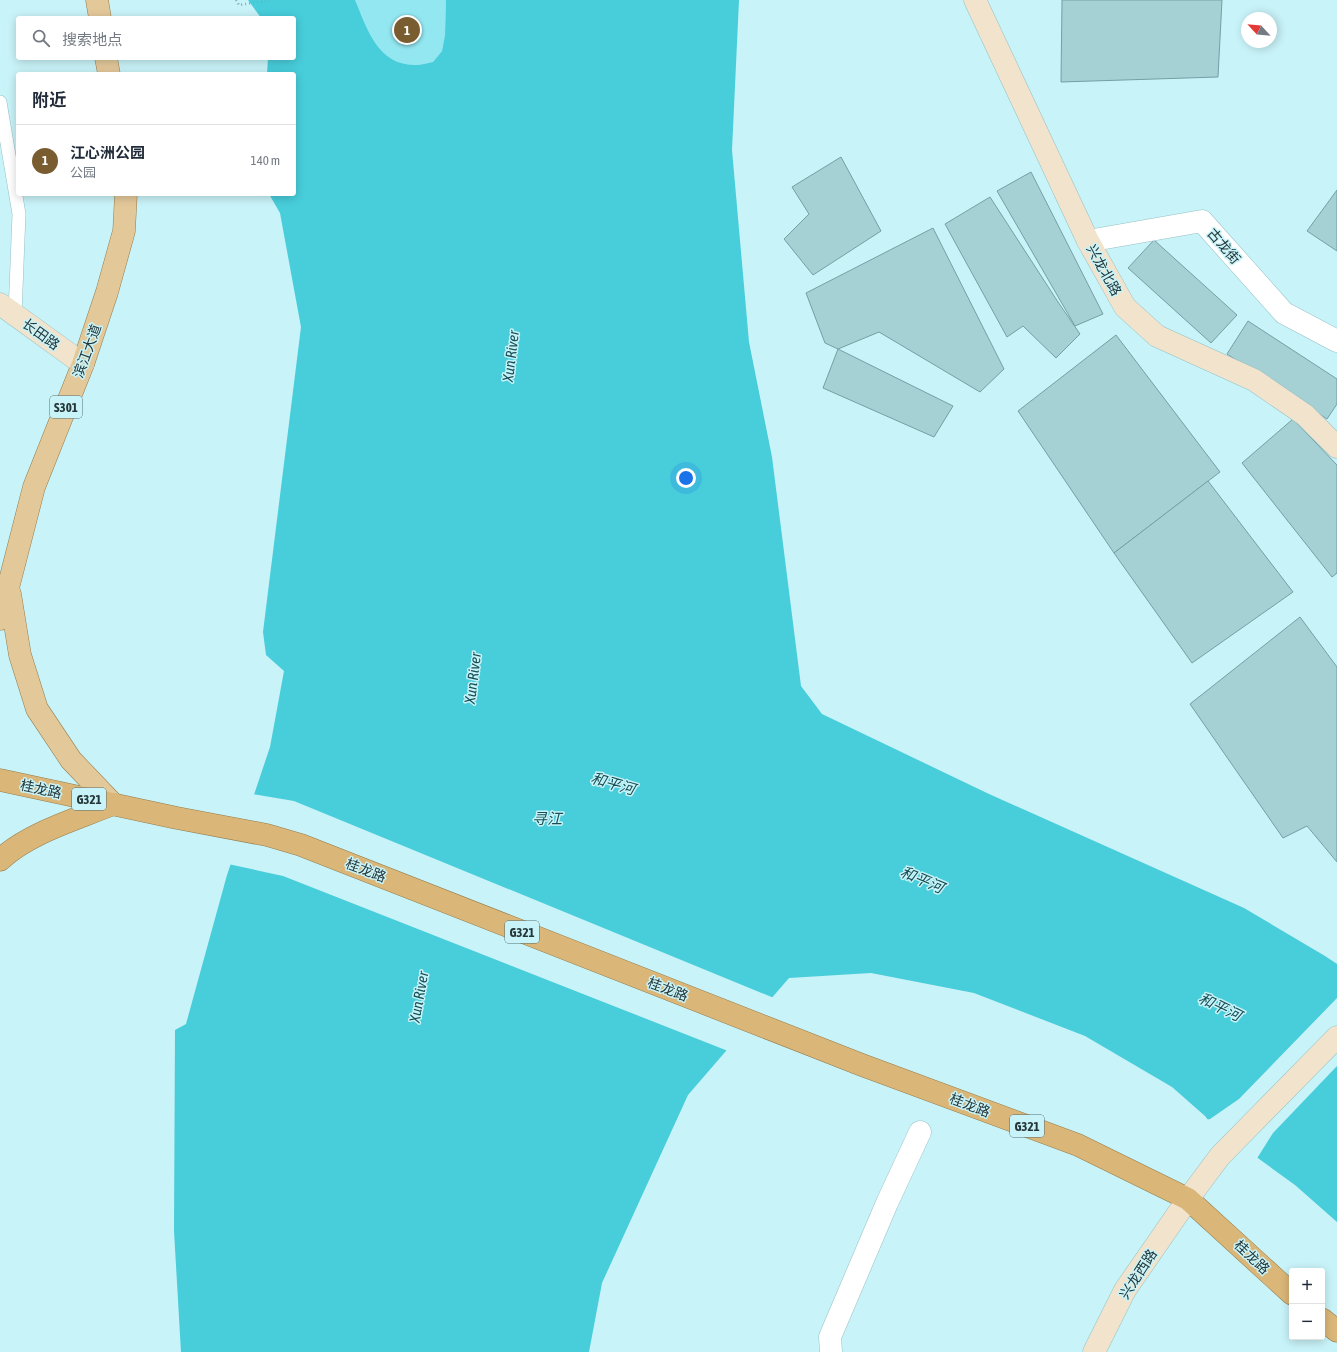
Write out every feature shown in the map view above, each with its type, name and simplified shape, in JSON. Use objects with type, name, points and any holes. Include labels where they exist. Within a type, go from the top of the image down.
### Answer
[{"type":"highway","name":"桂龙路","points":[[0,780],[177,818],[267,835],[301,845],[862,1065],[1078,1145],[1188,1199],[1289,1291]]},
{"type":"highway","points":[[0,860],[5,855],[33,837],[113,804]]},
{"type":"highway","points":[[1325,1321],[1337,1331]]},
{"type":"main road","points":[[97,0],[100,16]]},
{"type":"main road","name":"兴龙北路","points":[[975,0],[1088,241],[1125,306],[1157,336],[1254,380],[1305,415],[1337,447]]},
{"type":"main road","points":[[106,60],[109,72]]},
{"type":"main road","name":"滨江大道","points":[[0,619],[34,487],[83,364],[107,292],[124,231],[126,196]]},
{"type":"main road","name":"长田路","points":[[7,309],[83,364]]},
{"type":"main road","points":[[9,585],[20,655],[37,709],[71,760],[113,804]]},
{"type":"main road","name":"兴龙西路","points":[[1094,1352],[1125,1290],[1188,1199],[1220,1156],[1337,1037]]},
{"type":"street","name":"古龙街","points":[[1088,241],[1202,221],[1284,313],[1337,342]]},
{"type":"street","points":[[831,1352],[830,1337],[887,1203],[920,1132]]},
{"type":"lane","points":[[0,102],[19,214],[7,309]]},
{"type":"path","points":[[236,0],[239,4],[272,0]]},
{"type":"shaded area","points":[[355,0],[446,0],[445,35],[442,51],[433,62],[420,65],[402,63],[391,59],[382,52],[375,43],[369,33]]},
{"type":"water","name":"寻江","points":[[248,0],[355,0],[369,33],[382,52],[391,59],[402,63],[415,65],[433,62],[442,51],[445,35],[446,0],[739,0],[732,150],[749,342],[772,457],[801,686],[822,714],[989,794],[1244,908],[1337,964],[1337,1222],[1295,1185],[1212,1125],[1205,1116],[1172,1087],[1085,1036],[974,993],[871,973],[789,978],[688,1095],[602,1283],[589,1352],[181,1352],[174,1231],[175,1030],[186,1024],[227,875],[270,747],[284,671],[266,655],[263,632],[301,327],[280,213],[270,196],[296,196],[296,72],[267,72],[268,60],[296,60],[296,16],[260,16]]},
{"type":"pier","points":[[252,794],[294,801],[774,998],[728,1051],[283,876],[228,864]]},
{"type":"pier","points":[[1337,998],[1337,1066],[1273,1133],[1256,1160],[1211,1127],[1206,1120],[1210,1119],[1239,1099]]},
{"type":"building","points":[[1062,0],[1222,0],[1218,77],[1061,82]]},
{"type":"building","points":[[841,157],[881,231],[813,275],[784,239],[809,214],[792,187]]},
{"type":"building","points":[[1031,172],[1103,314],[1075,326],[997,191]]},
{"type":"building","points":[[1337,190],[1337,251],[1307,231]]},
{"type":"building","points":[[990,197],[1080,334],[1056,358],[1023,326],[1007,337],[945,224]]},
{"type":"building","points":[[933,228],[1004,369],[980,392],[879,332],[838,349],[825,343],[806,293]]},
{"type":"building","points":[[1154,240],[1237,315],[1211,343],[1128,268]]},
{"type":"building","points":[[1248,321],[1337,379],[1337,404],[1327,419],[1227,354]]},
{"type":"building","points":[[1116,335],[1220,472],[1114,553],[1018,411]]},
{"type":"building","points":[[838,349],[953,406],[934,437],[823,388]]},
{"type":"building","points":[[1293,419],[1337,465],[1337,573],[1332,577],[1242,463]]},
{"type":"building","points":[[1208,481],[1293,592],[1192,663],[1114,553]]},
{"type":"building","points":[[1300,617],[1337,667],[1337,862],[1307,826],[1283,838],[1190,704]]},
{"type":"place","name":"江心洲公园","points":[[407,30]]},
{"type":"water label","name":"Xun River","points":[[511,356]]},
{"type":"water label","name":"Xun River","points":[[473,678]]},
{"type":"water label","name":"和平河","points":[[613,784]]},
{"type":"water label","name":"和平河","points":[[922,880]]},
{"type":"water label","name":"Xun River","points":[[419,997]]},
{"type":"water label","name":"和平河","points":[[1220,1007]]}]
